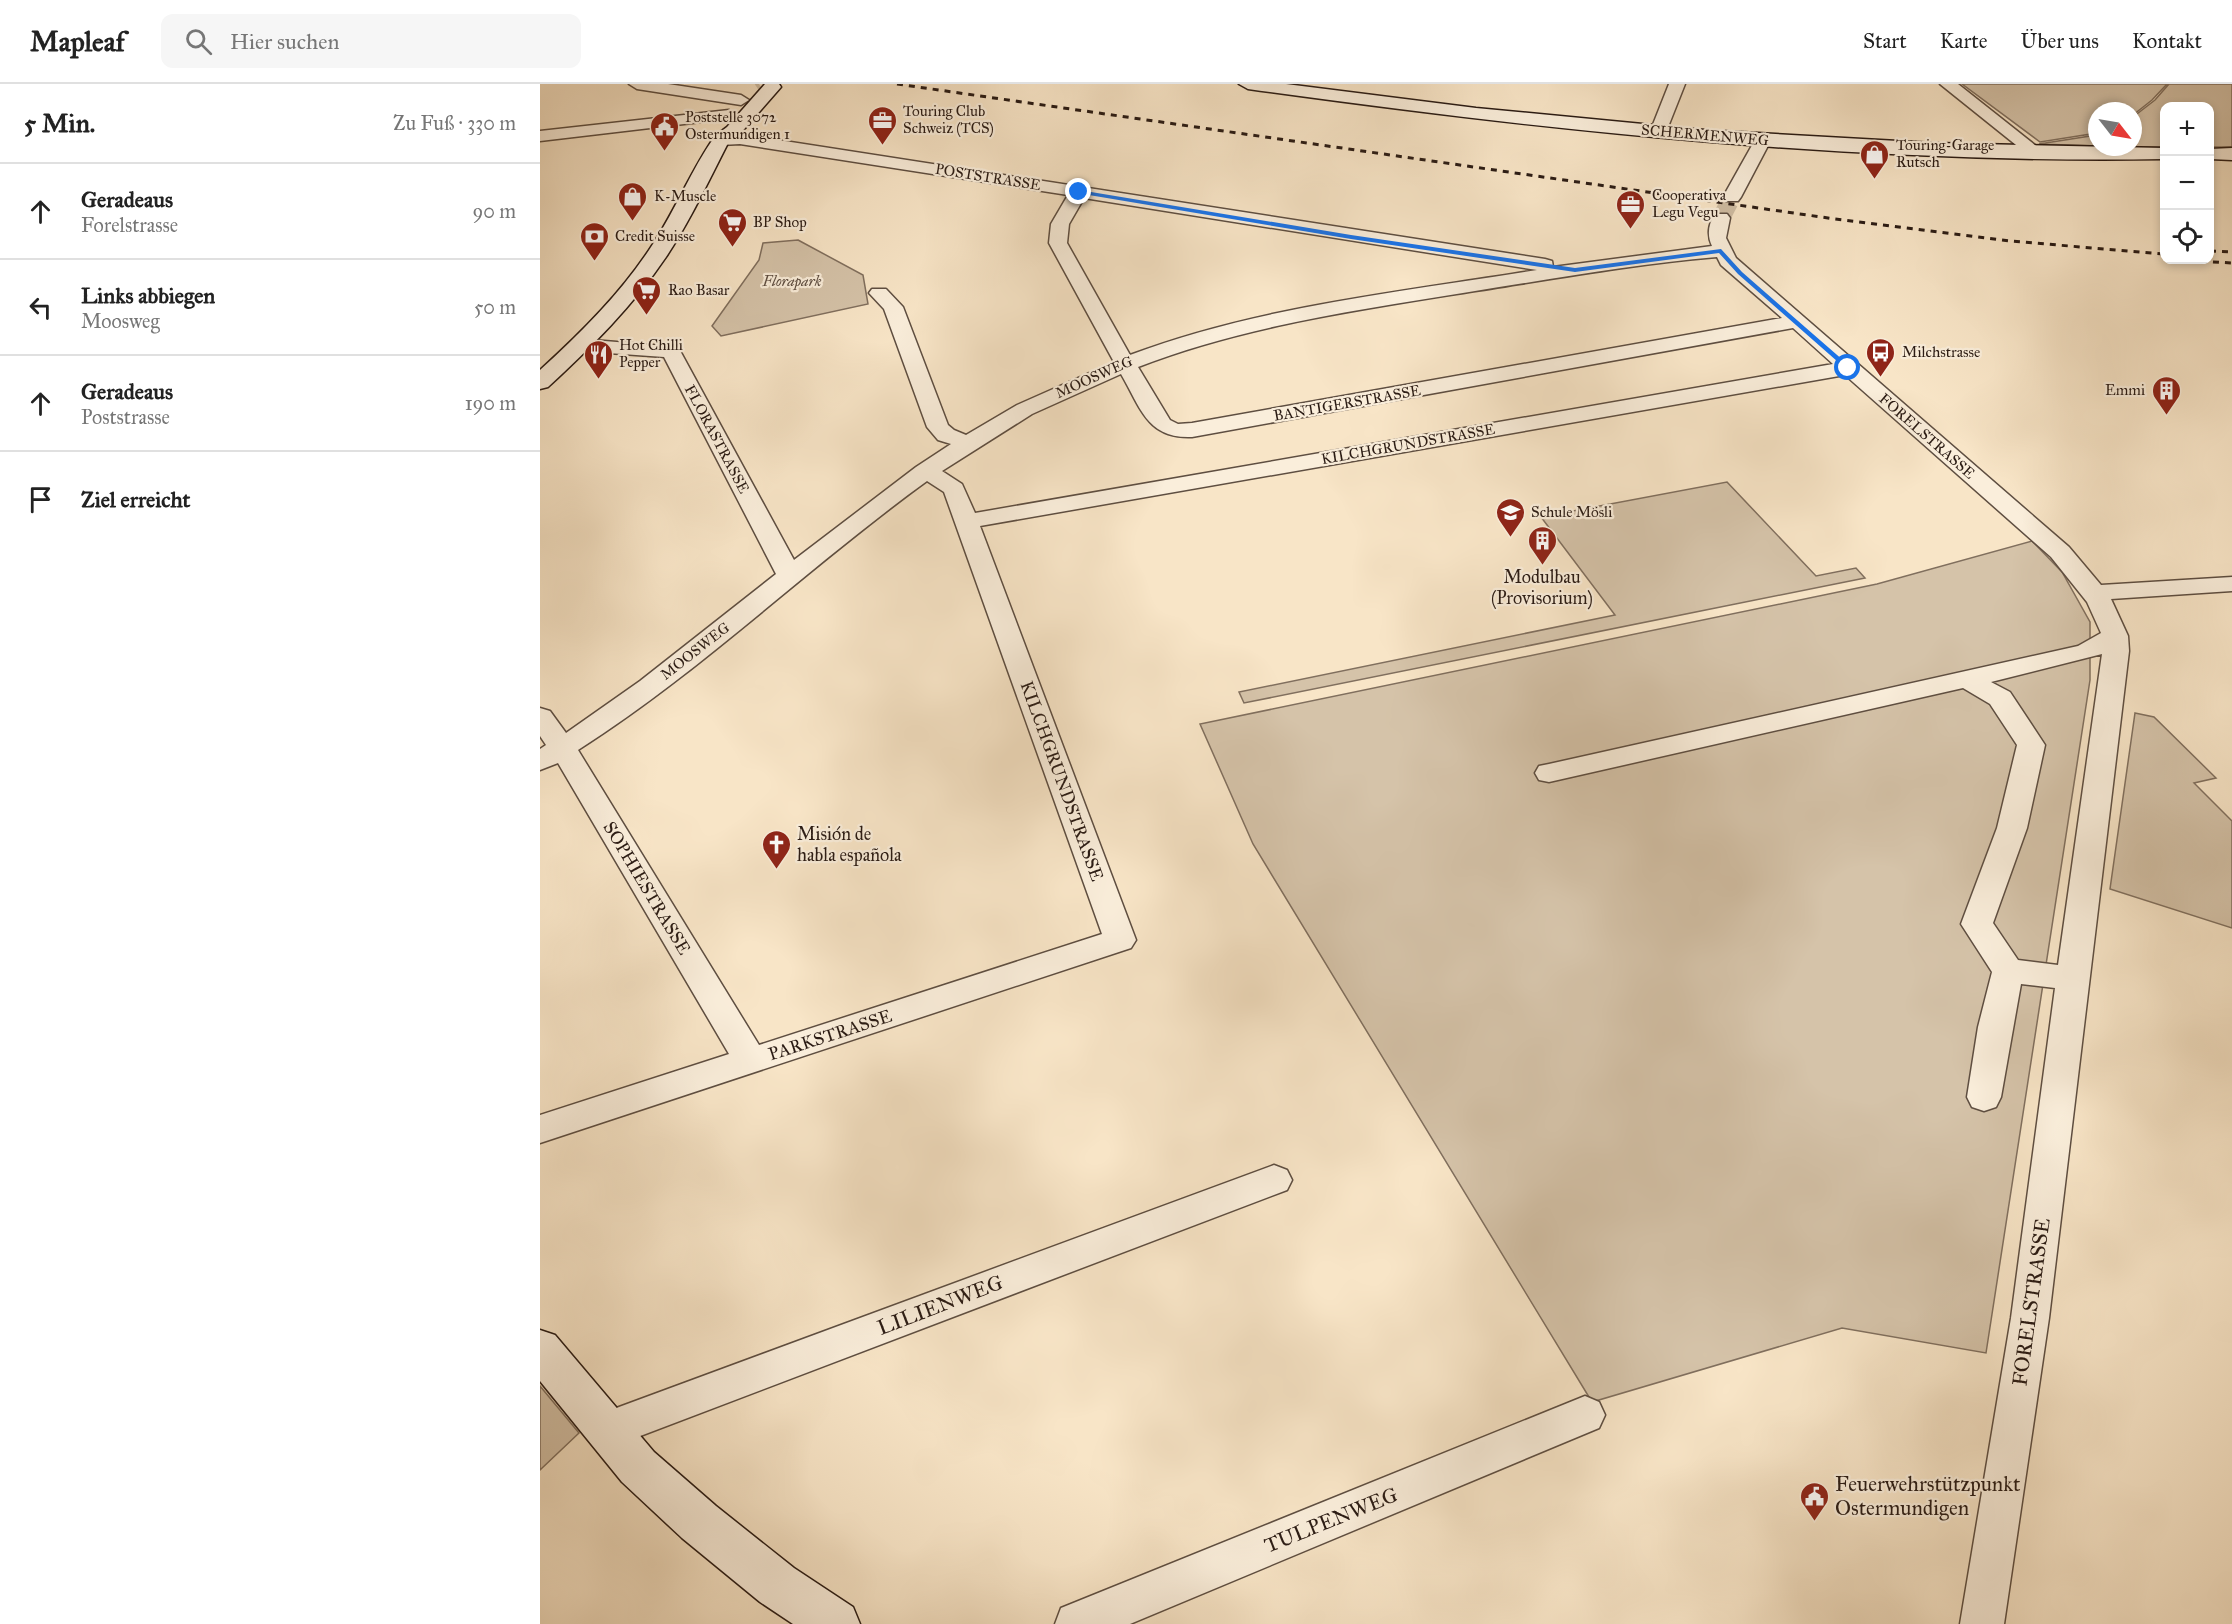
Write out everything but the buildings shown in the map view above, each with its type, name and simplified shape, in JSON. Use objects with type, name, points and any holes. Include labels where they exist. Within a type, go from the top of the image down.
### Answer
[{"type":"street","points":[[637,84],[739,110]]},
{"type":"street","name":"SCHERMENWEG","points":[[1248,84],[1421,108],[1658,132],[1763,140],[2037,153],[2160,154]]},
{"type":"street","points":[[1658,132],[1677,84]]},
{"type":"street","points":[[1948,84],[2037,153]]},
{"type":"street","points":[[540,382],[580,345],[622,299],[654,258],[721,140],[730,136],[739,110],[764,86]]},
{"type":"street","points":[[540,136],[739,110]]},
{"type":"street","name":"POSTSTRASSE","points":[[721,140],[751,140],[1351,237],[1575,270]]},
{"type":"street","points":[[1732,197],[1763,140]]},
{"type":"street","points":[[2214,154],[2232,154]]},
{"type":"street","name":"BANTIGERSTRASSE","points":[[1079,192],[1060,224],[1058,243],[1124,362],[1162,423],[1169,429],[1185,431],[1795,322]]},
{"type":"street","points":[[1721,218],[1717,229],[1721,250]]},
{"type":"street","name":"MOOSWEG","points":[[551,754],[663,677],[924,472],[1031,406],[1124,362],[1200,338],[1294,315],[1575,270],[1721,250]]},
{"type":"street","name":"FORELSTRASSE","points":[[1721,250],[1740,273],[1795,322],[2043,536],[2073,566],[2095,593],[2115,636],[2116,651],[2110,703],[2072,978],[2030,1318],[1982,1624]]},
{"type":"street","points":[[879,293],[892,307],[938,427],[945,435],[968,443]]},
{"type":"street","name":"FLORASTRASSE","points":[[580,345],[671,351],[790,576]]},
{"type":"street","name":"KILCHGRUNDSTRASSE","points":[[968,521],[1848,368]]},
{"type":"street","name":"KILCHGRUNDSTRASSE","points":[[924,472],[941,479],[954,489],[968,521],[1120,940]]},
{"type":"street","points":[[2095,593],[2232,584]]},
{"type":"street","points":[[1549,773],[2087,652],[2115,636]]},
{"type":"street","points":[[1967,679],[2000,698],[2031,745],[2012,828],[1977,924],[2008,971],[1995,1027],[1984,1097]]},
{"type":"street","name":"SOPHIESTRASSE","points":[[540,717],[551,754],[751,1061]]},
{"type":"street","name":"PARKSTRASSE","points":[[540,1129],[1120,940]]},
{"type":"street","points":[[2008,971],[2072,978]]},
{"type":"street","name":"LILIENWEG","points":[[606,1430],[1274,1180]]},
{"type":"street","points":[[540,1348],[638,1467],[699,1522],[825,1622]]},
{"type":"street","name":"TULPENWEG","points":[[1077,1624],[1584,1415]]},
{"type":"green space","points":[[1962,84],[2167,84],[2142,108],[2142,102],[2088,102],[2088,134],[2040,142]]},
{"type":"green space","points":[[2169,84],[2232,84],[2232,147],[2214,147],[2214,102],[2160,102],[2160,147],[2142,147],[2142,110]]},
{"type":"green space","points":[[2088,136],[2088,146],[2039,144]]},
{"type":"green space","name":"Florapark","points":[[798,240],[863,275],[868,304],[721,336],[712,326],[759,260],[763,243]]},
{"type":"green space","points":[[1727,482],[1816,576],[1856,568],[1865,578],[1244,703],[1239,692],[1615,615],[1541,517]]},
{"type":"green space","points":[[2032,541],[2062,572],[2090,622],[2090,680],[1986,1353],[1842,1328],[1592,1402],[1253,844],[1200,724],[1877,584]]},
{"type":"green space","points":[[2135,713],[2154,717],[2216,778],[2194,783],[2232,821],[2232,928],[2110,889]]},
{"type":"green space","points":[[540,1386],[579,1433],[540,1470]]},
{"type":"tunnel","points":[[1721,218],[1732,197]]},
{"type":"railway","points":[[897,84],[1835,219],[2010,241],[2160,254]]},
{"type":"railway","points":[[2214,251],[2232,252]]},
{"type":"railway","points":[[2214,262],[2232,263]]},
{"type":"place","name":"Touring Club Schweiz (TCS)","points":[[882,146]]},
{"type":"place","name":"Poststelle 3072 Ostermundigen 1","points":[[664,152]]},
{"type":"place","name":"Touring-Garage Rutsch","points":[[1875,180]]},
{"type":"place","name":"K-Muscle","points":[[633,222]]},
{"type":"place","name":"Cooperativa Legu Vegu","points":[[1631,230]]},
{"type":"place","name":"BP Shop","points":[[732,248]]},
{"type":"place","name":"Credit Suisse","points":[[594,262]]},
{"type":"place","name":"Rao Basar","points":[[647,316]]},
{"type":"place","name":"Milchstrasse","points":[[1881,378]]},
{"type":"place","name":"Hot Chilli Pepper","points":[[598,380]]},
{"type":"place","name":"Emmi","points":[[2166,416]]},
{"type":"place","name":"Schule Mösli","points":[[1510,538]]},
{"type":"place","name":"Modulbau (Provisorium)","points":[[1542,566]]},
{"type":"place","name":"Misión de habla española","points":[[776,870]]},
{"type":"place","name":"Feuerwehrstützpunkt Ostermundigen","points":[[1814,1522]]},
{"type":"route","points":[[1079,192],[1351,237],[1575,270],[1721,250],[1740,273],[1848,368]]}]
